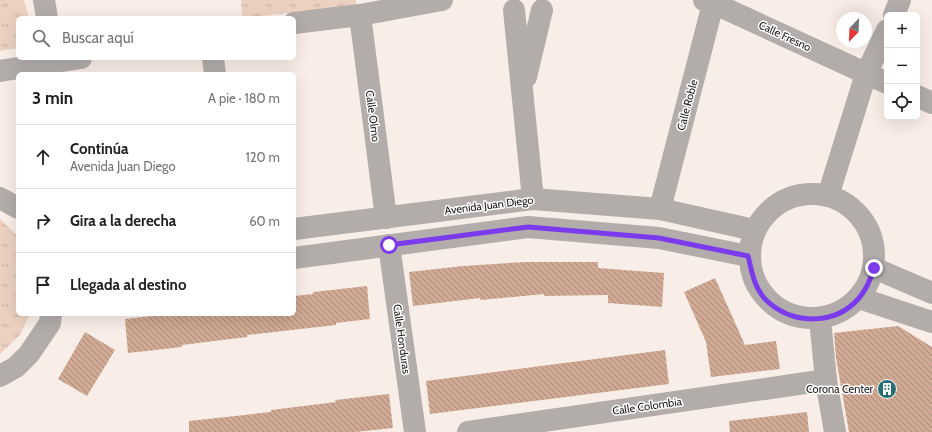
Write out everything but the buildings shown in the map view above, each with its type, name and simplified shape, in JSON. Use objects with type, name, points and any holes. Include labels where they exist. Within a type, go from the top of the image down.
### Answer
[{"type":"street","points":[[44,0],[47,16]]},
{"type":"street","points":[[296,23],[360,15],[442,0]]},
{"type":"street","points":[[895,12],[900,0]]},
{"type":"street","name":"Calle Fresno","points":[[711,1],[884,82]]},
{"type":"street","name":"Calle Roble","points":[[660,209],[711,1]]},
{"type":"street","points":[[507,5],[523,13],[533,13],[548,5]]},
{"type":"street","points":[[507,5],[522,94],[533,199]]},
{"type":"street","points":[[522,94],[548,5]]},
{"type":"street","name":"Calle Olmo","points":[[360,15],[386,218]]},
{"type":"street","points":[[828,196],[866,74],[884,36]]},
{"type":"street","points":[[0,71],[56,60]]},
{"type":"street","points":[[213,60],[215,72]]},
{"type":"street","points":[[920,97],[932,103]]},
{"type":"street","points":[[807,194],[828,196],[846,204],[862,219],[871,236],[874,268],[870,279],[859,298],[844,311],[833,316],[820,319],[788,315],[766,300],[754,282],[748,256],[754,230],[764,215],[782,201],[807,194]]},
{"type":"street","points":[[0,198],[16,207]]},
{"type":"street","name":"Avenida Juan Diego","points":[[296,229],[533,199],[660,209],[754,230]]},
{"type":"street","points":[[296,258],[528,227],[659,238],[748,256]]},
{"type":"street","name":"Calle Honduras","points":[[389,245],[415,432]]},
{"type":"street","points":[[874,268],[932,293]]},
{"type":"street","points":[[859,298],[932,322]]},
{"type":"street","points":[[0,376],[16,367],[29,354],[50,323],[51,316]]},
{"type":"street","points":[[820,319],[826,380],[835,432]]},
{"type":"street","name":"Calle Colombia","points":[[468,432],[826,380]]},
{"type":"green space","points":[[0,0],[24,0],[28,16],[16,16],[16,48],[0,51]]},
{"type":"green space","points":[[241,0],[356,0],[356,6],[261,16],[242,16]]},
{"type":"green space","points":[[0,219],[16,234],[16,316],[29,316],[20,335],[0,354]]},
{"type":"place","name":"Corona Center","points":[[887,389]]},
{"type":"route","points":[[389,245],[528,227],[659,238],[748,256],[754,282],[766,300],[788,315],[811,319],[820,319],[833,316],[844,311],[859,298],[870,279],[874,268]]}]
